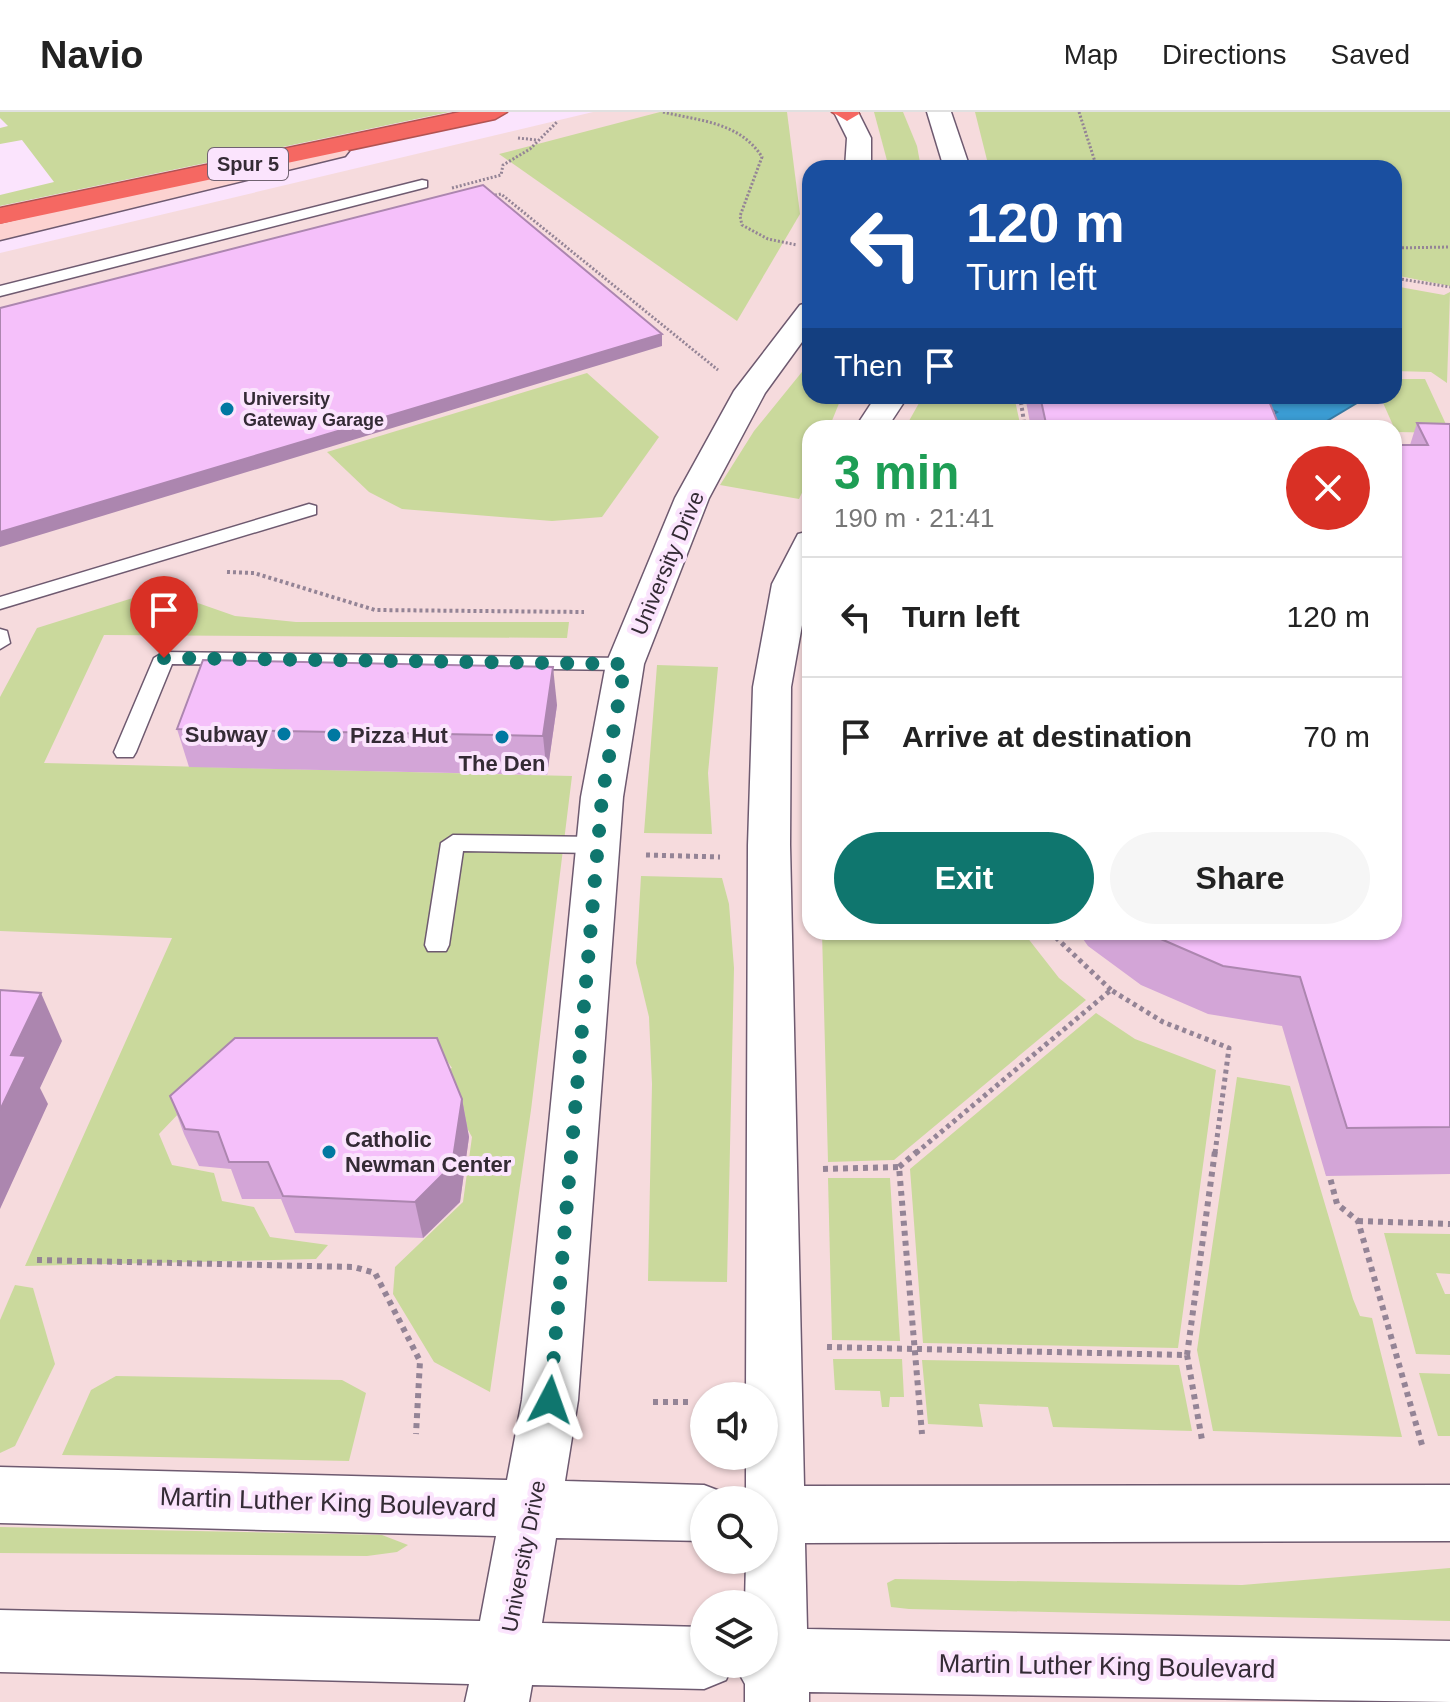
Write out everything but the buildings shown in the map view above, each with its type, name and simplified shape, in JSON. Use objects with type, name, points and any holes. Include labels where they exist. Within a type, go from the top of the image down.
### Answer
[{"type":"highway","name":"Spur 5","points":[[0,216],[497,112]]},
{"type":"main road","name":"Spur 5","points":[[0,232],[497,112]]},
{"type":"street","points":[[939,112],[954,160]]},
{"type":"street","points":[[846,113],[859,138],[858,160]]},
{"type":"street","name":"University Drive","points":[[501,1678],[550,1400],[602,797],[625,664],[692,498],[750,391],[802,322]]},
{"type":"street","points":[[770,1486],[769,845],[772,687],[790,584],[802,558]]},
{"type":"street","name":"Martin Luther King Boulevard","points":[[0,1495],[690,1513]]},
{"type":"street","points":[[778,1515],[1450,1513]]},
{"type":"street","points":[[0,1641],[501,1678],[690,1659]]},
{"type":"street","name":"Martin Luther King Boulevard","points":[[778,1674],[1450,1672]]},
{"type":"lane","points":[[0,291],[422,184]]},
{"type":"lane","points":[[0,603],[309,510]]},
{"type":"lane","points":[[0,635],[0,643]]},
{"type":"lane","points":[[125,752],[164,658],[625,664]]},
{"type":"lane","points":[[437,945],[453,843],[598,845]]},
{"type":"path","points":[[663,112],[711,121],[731,129],[756,146],[762,157],[761,170],[740,210],[742,224],[752,235],[797,245]]},
{"type":"path","points":[[1079,112],[1094,160]]},
{"type":"path","points":[[422,184],[432,193],[501,175],[503,165],[530,149],[557,122]]},
{"type":"path","points":[[474,183],[492,197],[501,194],[719,370]]},
{"type":"path","points":[[1402,248],[1450,247]]},
{"type":"path","points":[[1402,279],[1450,287]]},
{"type":"path","points":[[213,571],[254,573],[375,610],[584,612]]},
{"type":"path","points":[[641,854],[725,857]]},
{"type":"path","points":[[1058,940],[1111,990],[1163,1022],[1229,1048],[1187,1355],[1202,1440]]},
{"type":"path","points":[[815,1169],[899,1167],[1111,990]]},
{"type":"path","points":[[1326,1161],[1337,1204],[1358,1221],[1422,1445]]},
{"type":"path","points":[[899,1167],[922,1434]]},
{"type":"path","points":[[1358,1221],[1450,1224]]},
{"type":"path","points":[[37,1260],[354,1267],[375,1273],[420,1361],[416,1434]]},
{"type":"path","points":[[822,1347],[1187,1355]]},
{"type":"path","points":[[653,1402],[690,1402]]},
{"type":"shaded area","points":[[593,112],[1450,112],[1450,1702],[0,1702],[0,253]]},
{"type":"green space","points":[[0,112],[450,112],[0,206],[0,195],[54,182],[22,140],[0,144],[0,128],[8,126],[0,118]]},
{"type":"green space","points":[[660,112],[787,112],[800,214],[737,321],[499,154]]},
{"type":"green space","points":[[874,112],[903,112],[920,160],[887,160]]},
{"type":"green space","points":[[975,112],[1450,112],[1450,286],[1402,277],[1402,160],[987,160]]},
{"type":"green space","points":[[1402,287],[1444,295],[1450,292],[1447,383],[1431,372],[1402,371]]},
{"type":"green space","points":[[802,372],[802,404],[839,404],[832,420],[802,420],[802,493],[799,499],[720,485],[754,431]]},
{"type":"green space","points":[[587,373],[659,437],[602,517],[552,521],[402,509],[369,492],[327,452]]},
{"type":"green space","points":[[1402,379],[1425,379],[1450,433],[1402,432],[1402,420],[1391,420],[1384,404],[1402,404]]},
{"type":"green space","points":[[918,404],[1016,404],[1019,420],[910,420]]},
{"type":"green space","points":[[168,587],[195,602],[235,616],[296,622],[569,622],[567,638],[104,635],[44,763],[572,776],[531,1110],[490,1392],[434,1362],[393,1294],[395,1267],[463,1202],[472,1137],[437,1074],[452,1068],[437,1046],[229,1061],[159,1134],[172,1165],[214,1173],[222,1201],[254,1207],[270,1237],[328,1245],[316,1259],[25,1266],[172,938],[0,931],[0,697],[37,628]]},
{"type":"green space","points":[[657,665],[718,667],[708,773],[712,834],[644,833]]},
{"type":"green space","points":[[641,876],[722,878],[729,904],[734,968],[727,1282],[648,1281],[652,1084],[649,1017],[636,963]]},
{"type":"green space","points":[[822,940],[1029,940],[1059,978],[1086,1000],[894,1160],[828,1162]]},
{"type":"green space","points":[[1096,1013],[1135,1039],[1216,1070],[1178,1348],[923,1343],[910,1169]]},
{"type":"green space","points":[[1237,1077],[1290,1086],[1353,1299],[1360,1316],[1372,1318],[1402,1437],[1213,1431],[1197,1350]]},
{"type":"green space","points":[[828,1178],[890,1178],[900,1341],[832,1340]]},
{"type":"green space","points":[[1384,1233],[1450,1234],[1450,1274],[1436,1273],[1445,1294],[1450,1294],[1450,1355],[1416,1354]]},
{"type":"green space","points":[[15,1285],[33,1288],[55,1364],[15,1446],[0,1453],[0,1320]]},
{"type":"green space","points":[[833,1359],[902,1359],[904,1397],[890,1397],[889,1407],[882,1407],[880,1391],[835,1390]]},
{"type":"green space","points":[[922,1360],[1179,1365],[1192,1431],[1053,1427],[1048,1407],[979,1404],[983,1427],[928,1424]]},
{"type":"green space","points":[[1419,1373],[1450,1374],[1450,1436],[1438,1436]]},
{"type":"green space","points":[[116,1376],[342,1380],[366,1393],[349,1461],[62,1455],[91,1390]]},
{"type":"green space","points":[[0,1527],[382,1535],[408,1545],[397,1552],[367,1556],[0,1553]]},
{"type":"green space","points":[[1450,1568],[1450,1621],[909,1609],[891,1607],[887,1583],[895,1579],[1242,1585]]},
{"type":"water","points":[[1355,404],[1329,420],[1267,420],[1277,412],[1263,405]]},
{"type":"place","name":"University Gateway Garage","points":[[227,409]]},
{"type":"place","name":"Subway","points":[[284,734]]},
{"type":"place","name":"Pizza Hut","points":[[334,735]]},
{"type":"place","name":"The Den","points":[[502,737]]},
{"type":"place","name":"Catholic Newman Center","points":[[329,1152]]},
{"type":"route","points":[[164,658],[625,664],[602,797],[550,1400]]}]
